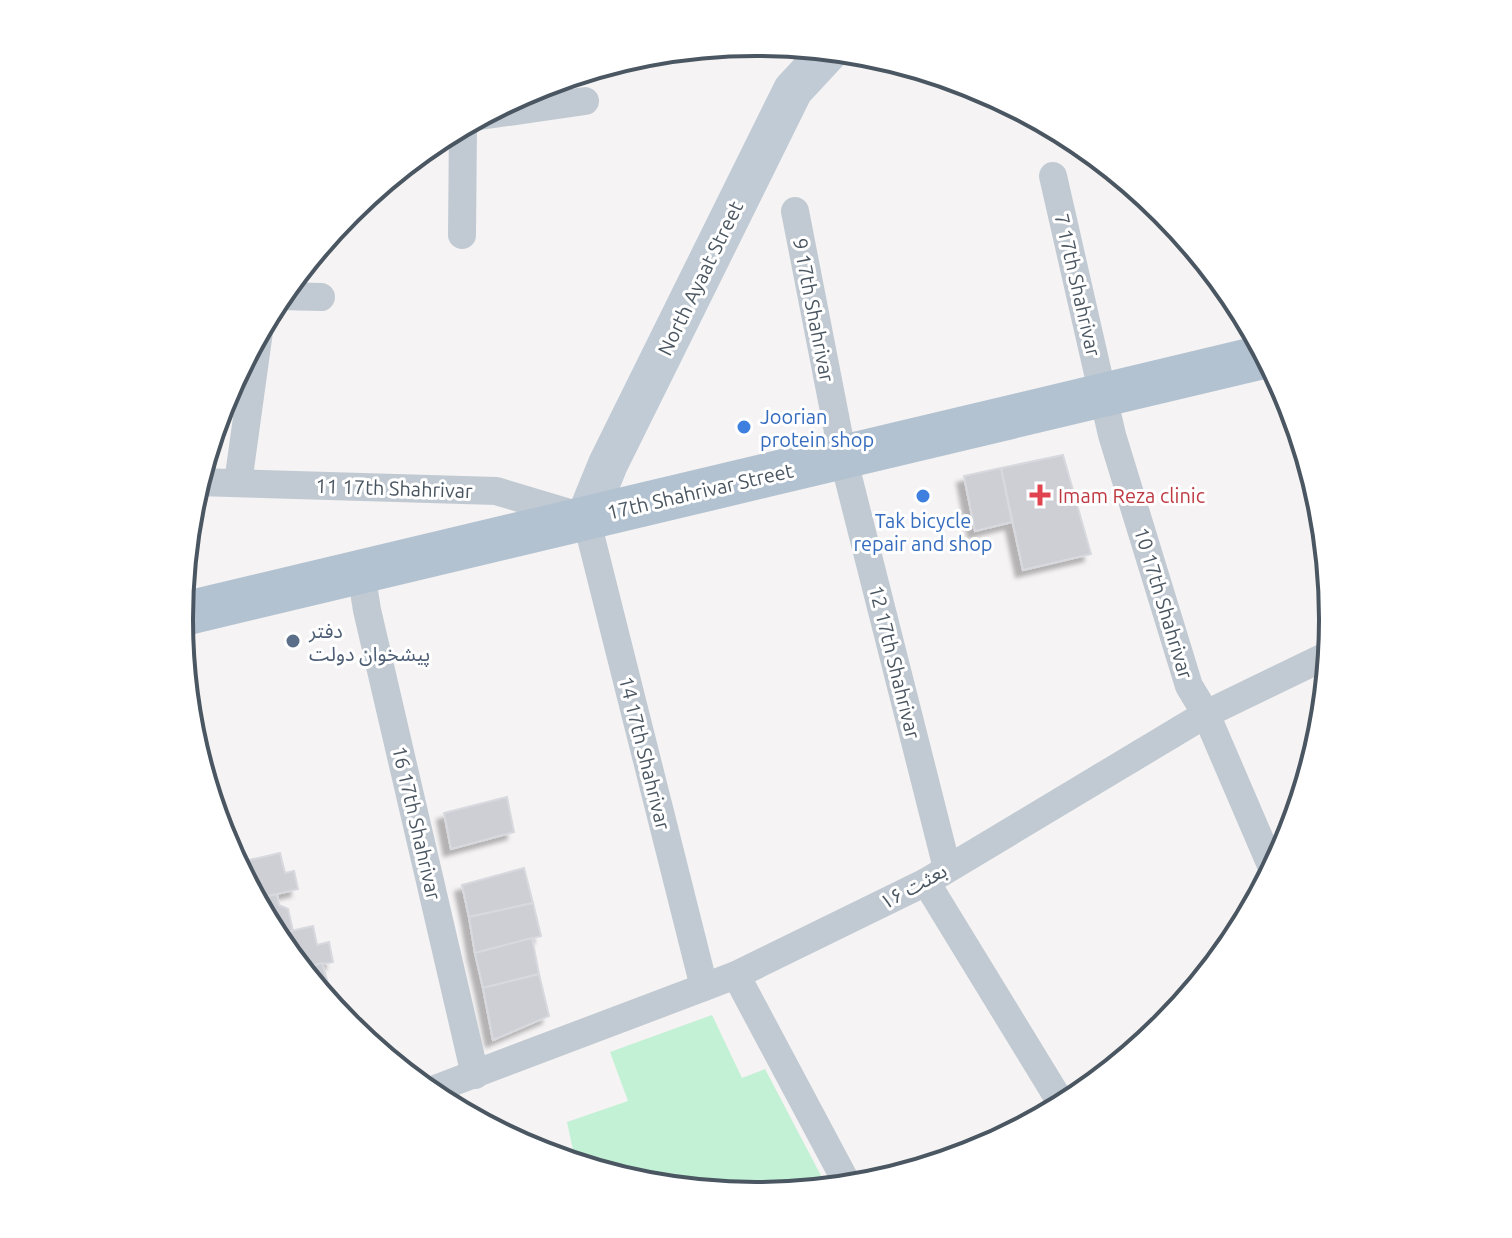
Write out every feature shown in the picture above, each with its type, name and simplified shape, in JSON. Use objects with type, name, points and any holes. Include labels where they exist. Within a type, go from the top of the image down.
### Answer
[{"type":"main road","name":"17th Shahrivar Street","points":[[193,612],[1255,359]]},
{"type":"street","name":"North Ayaat Street","points":[[586,518],[608,464],[793,90],[821,60]]},
{"type":"street","points":[[513,111],[585,101]]},
{"type":"street","points":[[462,235],[463,139]]},
{"type":"street","name":"7 17th Shahrivar","points":[[1053,176],[1103,395]]},
{"type":"street","name":"9 17th Shahrivar","points":[[795,211],[843,457]]},
{"type":"street","points":[[295,296],[321,297]]},
{"type":"street","points":[[238,483],[255,363]]},
{"type":"street","name":"10 17th Shahrivar","points":[[1103,395],[1112,435],[1189,686],[1206,714],[1267,855]]},
{"type":"street","name":"12 17th Shahrivar","points":[[843,457],[936,875],[1057,1095]]},
{"type":"street","name":"11 17th Shahrivar","points":[[210,482],[496,491],[586,518]]},
{"type":"street","name":"14 17th Shahrivar","points":[[586,518],[704,987]]},
{"type":"street","name":"16 17th Shahrivar","points":[[361,572],[367,610],[475,1075]]},
{"type":"street","name":"بعثت ۱۶","points":[[442,1087],[736,975],[936,875],[1206,714],[1318,660]]},
{"type":"street","points":[[736,975],[843,1175]]},
{"type":"green space","points":[[712,1015],[742,1078],[765,1069],[822,1178],[719,1181],[646,1171],[573,1151],[567,1122],[628,1101],[610,1052]]},
{"type":"building","name":"Imam Reza clinic","points":[[1063,455],[1091,554],[1023,570],[1001,468]]},
{"type":"building","points":[[1001,468],[1012,522],[975,531],[964,476]]},
{"type":"building","points":[[507,797],[514,832],[451,849],[444,813]]},
{"type":"building","points":[[280,853],[285,873],[294,871],[298,889],[266,896],[248,860]]},
{"type":"building","points":[[524,868],[533,903],[469,917],[462,885]]},
{"type":"building","points":[[277,894],[279,905],[288,909],[293,931],[288,932],[266,896]]},
{"type":"building","points":[[533,903],[541,936],[475,953],[469,917]]},
{"type":"building","points":[[313,926],[317,945],[329,942],[333,962],[313,966],[288,932]]},
{"type":"building","points":[[532,938],[539,974],[483,988],[475,953]]},
{"type":"building","points":[[322,963],[328,985],[312,966]]},
{"type":"building","points":[[539,974],[549,1016],[493,1040],[483,988]]},
{"type":"place","name":"Joorian protein shop","points":[[744,427]]},
{"type":"place","name":"Imam Reza clinic","points":[[1040,495]]},
{"type":"place","name":"Tak bicycle repair and shop","points":[[923,496]]},
{"type":"place","name":"دفتر پیشخوان دولت","points":[[293,641]]}]
